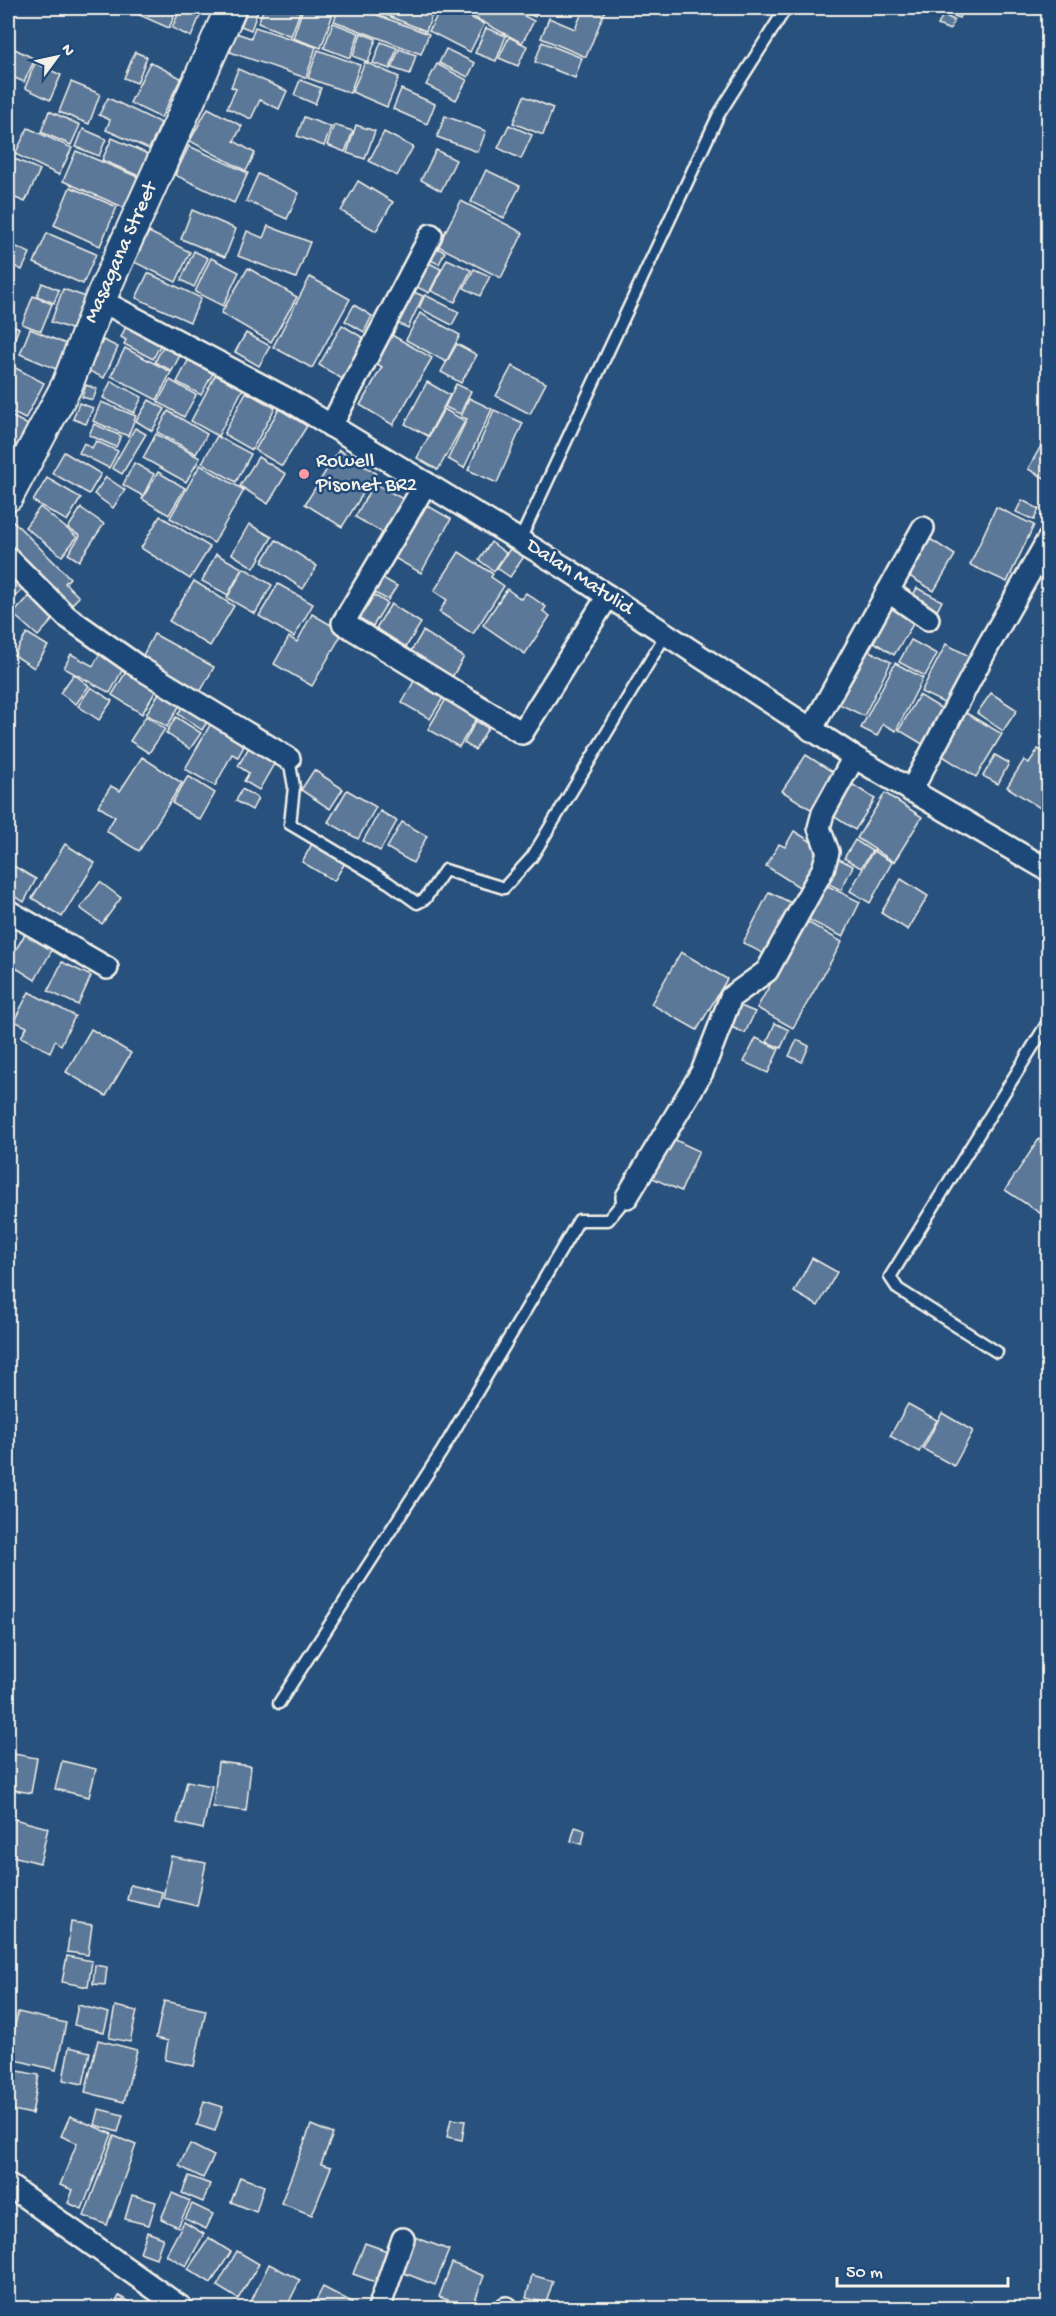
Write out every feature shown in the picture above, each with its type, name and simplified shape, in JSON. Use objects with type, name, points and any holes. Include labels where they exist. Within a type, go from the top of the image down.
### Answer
[{"type":"street","name":"Masagana Street","points":[[8,496],[67,385],[100,300],[231,8]]},
{"type":"street","points":[[331,426],[431,235]]},
{"type":"street","name":"Dalan Matulid","points":[[100,300],[289,400],[520,540],[854,757],[1048,870]]},
{"type":"street","points":[[426,483],[343,623],[522,733],[608,596]]},
{"type":"street","points":[[811,730],[923,528]]},
{"type":"street","points":[[911,791],[988,646],[1048,540]]},
{"type":"street","points":[[8,558],[66,616],[140,668],[289,759]]},
{"type":"street","points":[[888,591],[928,619]]},
{"type":"street","points":[[627,1197],[702,1072],[731,997],[767,971],[822,869],[828,852],[819,828],[823,813],[854,757]]},
{"type":"street","points":[[8,911],[107,968]]},
{"type":"street","points":[[8,2185],[182,2308]]},
{"type":"street","points":[[379,2308],[404,2239]]},
{"type":"lane","points":[[520,540],[719,114],[786,8]]},
{"type":"lane","points":[[289,759],[294,787],[290,824],[389,883],[417,903],[425,899],[445,870],[504,888],[532,857],[666,634]]},
{"type":"lane","points":[[997,1352],[898,1289],[890,1277],[1048,1022]]},
{"type":"lane","points":[[279,1703],[442,1451],[579,1220],[608,1220],[627,1197]]},
{"type":"building","points":[[140,8],[178,8],[169,28],[137,14]]},
{"type":"building","points":[[181,8],[200,16],[191,37],[172,28]]},
{"type":"building","points":[[248,8],[259,8],[251,30],[241,26]]},
{"type":"building","points":[[264,8],[289,8],[300,12],[291,36],[258,23]]},
{"type":"building","points":[[303,8],[335,8],[321,48],[293,38]]},
{"type":"building","points":[[339,8],[358,8],[429,34],[421,54],[334,21]]},
{"type":"building","points":[[368,8],[420,8],[433,13],[426,31]]},
{"type":"building","points":[[441,8],[452,8],[484,24],[470,52],[429,31]]},
{"type":"building","points":[[471,8],[509,8],[534,21],[522,43],[468,14]]},
{"type":"building","points":[[515,8],[539,8],[535,17]]},
{"type":"building","points":[[584,8],[597,8],[605,11],[586,57],[541,38],[549,18],[575,29]]},
{"type":"building","points":[[944,8],[964,8],[959,18],[943,11]]},
{"type":"building","points":[[943,15],[954,20],[950,30],[938,25]]},
{"type":"building","points":[[333,23],[359,33],[350,58],[324,48]]},
{"type":"building","points":[[255,27],[316,47],[306,78],[230,52],[236,33],[251,38]]},
{"type":"building","points":[[486,28],[506,36],[496,61],[475,53]]},
{"type":"building","points":[[361,33],[376,39],[368,62],[353,56]]},
{"type":"building","points":[[509,37],[527,46],[518,66],[499,58]]},
{"type":"building","points":[[381,42],[397,48],[390,69],[373,63]]},
{"type":"building","points":[[542,42],[582,58],[575,78],[535,62]]},
{"type":"building","points":[[9,46],[35,59],[24,82],[8,75]]},
{"type":"building","points":[[399,49],[416,55],[410,74],[392,68]]},
{"type":"building","points":[[446,49],[475,63],[468,77],[439,63]]},
{"type":"building","points":[[318,50],[360,65],[350,93],[308,78]]},
{"type":"building","points":[[135,52],[147,57],[137,83],[124,78]]},
{"type":"building","points":[[150,62],[181,78],[161,118],[130,103]]},
{"type":"building","points":[[365,62],[399,77],[387,107],[352,92]]},
{"type":"building","points":[[35,63],[61,75],[50,100],[25,88]]},
{"type":"building","points":[[437,64],[467,80],[456,100],[426,85]]},
{"type":"building","points":[[238,69],[287,91],[279,109],[260,100],[251,119],[227,108],[236,89],[231,87]]},
{"type":"building","points":[[300,80],[321,88],[315,104],[294,95]]},
{"type":"building","points":[[71,82],[100,94],[89,124],[59,112]]},
{"type":"building","points":[[401,89],[435,104],[427,124],[393,109]]},
{"type":"building","points":[[524,96],[553,108],[543,135],[513,123]]},
{"type":"building","points":[[108,98],[161,123],[149,149],[106,130],[110,120],[99,115]]},
{"type":"building","points":[[208,108],[242,126],[234,141],[255,153],[246,171],[190,141]]},
{"type":"building","points":[[49,111],[80,125],[71,145],[41,132]]},
{"type":"building","points":[[445,116],[486,131],[478,152],[437,137]]},
{"type":"building","points":[[304,117],[331,127],[324,146],[297,136]]},
{"type":"building","points":[[334,125],[353,131],[345,152],[327,145]]},
{"type":"building","points":[[356,125],[375,131],[365,159],[347,153]]},
{"type":"building","points":[[509,125],[532,135],[521,159],[498,148]]},
{"type":"building","points":[[28,128],[72,148],[59,175],[15,154]]},
{"type":"building","points":[[83,129],[106,139],[99,156],[76,147]]},
{"type":"building","points":[[384,132],[413,147],[397,176],[369,161]]},
{"type":"building","points":[[112,138],[148,154],[139,176],[102,160]]},
{"type":"building","points":[[189,146],[248,173],[234,203],[175,175]]},
{"type":"building","points":[[436,150],[456,160],[441,191],[421,180]]},
{"type":"building","points":[[76,151],[138,177],[125,208],[63,181]]},
{"type":"building","points":[[8,156],[40,170],[25,202],[8,195]]},
{"type":"building","points":[[486,170],[520,186],[504,218],[471,202]]},
{"type":"building","points":[[258,174],[299,193],[287,219],[246,201]]},
{"type":"building","points":[[358,181],[393,202],[376,231],[341,211]]},
{"type":"building","points":[[70,187],[117,207],[100,246],[54,225]]},
{"type":"building","points":[[461,201],[523,233],[501,278],[438,246]]},
{"type":"building","points":[[192,210],[236,229],[225,257],[181,239]]},
{"type":"building","points":[[268,226],[310,242],[296,278],[238,256],[247,231],[263,238]]},
{"type":"building","points":[[149,232],[190,252],[176,282],[134,262]]},
{"type":"building","points":[[47,233],[96,254],[83,284],[34,263]]},
{"type":"building","points":[[8,243],[30,253],[22,270],[8,263]]},
{"type":"building","points":[[433,246],[445,252],[439,264],[426,258]]},
{"type":"building","points":[[194,251],[208,258],[194,287],[181,280]]},
{"type":"building","points":[[211,258],[239,272],[223,306],[195,292]]},
{"type":"building","points":[[447,259],[471,270],[455,302],[431,291]]},
{"type":"building","points":[[429,263],[441,269],[429,293],[417,287]]},
{"type":"building","points":[[248,268],[297,297],[271,342],[221,313]]},
{"type":"building","points":[[474,269],[490,276],[480,296],[464,288]]},
{"type":"building","points":[[148,273],[201,298],[190,322],[136,298]]},
{"type":"building","points":[[310,277],[350,299],[312,368],[273,347]]},
{"type":"building","points":[[42,283],[59,290],[54,303],[37,296]]},
{"type":"building","points":[[63,289],[89,298],[77,331],[51,322]]},
{"type":"building","points":[[409,290],[423,296],[408,328],[395,322]]},
{"type":"building","points":[[425,295],[459,312],[452,325],[419,308]]},
{"type":"building","points":[[33,296],[52,304],[41,331],[22,324]]},
{"type":"building","points":[[354,305],[372,316],[364,332],[345,321]]},
{"type":"building","points":[[420,313],[460,335],[446,362],[406,340]]},
{"type":"building","points":[[129,320],[164,338],[153,359],[124,344],[126,340],[121,337]]},
{"type":"building","points":[[8,323],[19,328],[11,348],[8,347]]},
{"type":"building","points":[[342,325],[370,342],[347,382],[319,365]]},
{"type":"building","points":[[30,329],[66,344],[56,369],[20,354]]},
{"type":"building","points":[[246,333],[270,346],[259,366],[235,352]]},
{"type":"building","points":[[390,334],[432,358],[393,425],[360,405],[382,367],[374,362]]},
{"type":"building","points":[[103,340],[118,347],[104,378],[89,371]]},
{"type":"building","points":[[164,344],[181,353],[172,371],[155,362]]},
{"type":"building","points":[[457,344],[477,355],[461,383],[441,372]]},
{"type":"building","points":[[125,348],[171,372],[157,400],[111,376]]},
{"type":"building","points":[[193,351],[218,364],[201,395],[177,382]]},
{"type":"building","points":[[8,364],[44,383],[25,419],[8,410]]},
{"type":"building","points":[[512,366],[546,383],[530,414],[496,396]]},
{"type":"building","points":[[219,368],[246,383],[218,436],[191,421]]},
{"type":"building","points":[[170,380],[196,395],[184,417],[158,402]]},
{"type":"building","points":[[111,381],[142,397],[134,413],[103,398]]},
{"type":"building","points":[[427,382],[450,395],[428,436],[405,424]]},
{"type":"building","points":[[456,384],[471,391],[460,414],[445,407]]},
{"type":"building","points":[[86,385],[97,389],[93,400],[82,397]]},
{"type":"building","points":[[246,392],[275,408],[252,450],[224,434]]},
{"type":"building","points":[[469,398],[492,409],[464,468],[448,459],[467,419],[461,417]]},
{"type":"building","points":[[149,400],[165,409],[152,431],[136,421]]},
{"type":"building","points":[[101,402],[136,416],[128,436],[93,421]]},
{"type":"building","points":[[79,403],[93,408],[86,424],[73,419]]},
{"type":"building","points":[[279,409],[307,426],[282,466],[255,450]]},
{"type":"building","points":[[444,409],[465,421],[438,470],[417,458]]},
{"type":"building","points":[[494,410],[523,423],[497,483],[468,470]]},
{"type":"building","points":[[168,411],[207,434],[196,454],[157,432]]},
{"type":"building","points":[[8,414],[28,425],[17,446],[11,442],[8,450]]},
{"type":"building","points":[[94,424],[121,436],[116,447],[89,435]]},
{"type":"building","points":[[135,428],[146,434],[122,474],[112,468]]},
{"type":"building","points":[[156,434],[200,458],[186,482],[143,458]]},
{"type":"building","points":[[217,436],[251,454],[236,482],[202,463]]},
{"type":"building","points":[[1046,437],[1048,438],[1048,480],[1028,469]]},
{"type":"building","points":[[96,441],[118,451],[109,468],[79,453],[84,443],[92,448]]},
{"type":"building","points":[[339,450],[376,473],[342,527],[305,504]]},
{"type":"building","points":[[64,452],[101,474],[89,494],[52,473]]},
{"type":"building","points":[[258,457],[286,474],[268,504],[240,486]]},
{"type":"building","points":[[134,463],[154,474],[143,496],[123,485]]},
{"type":"building","points":[[200,465],[244,490],[214,543],[170,518]]},
{"type":"building","points":[[158,472],[185,488],[169,515],[142,499]]},
{"type":"building","points":[[106,477],[125,490],[113,508],[94,494]]},
{"type":"building","points":[[47,478],[81,498],[67,521],[33,501]]},
{"type":"building","points":[[374,483],[405,500],[385,534],[355,517]]},
{"type":"building","points":[[1022,500],[1039,509],[1034,520],[1016,512]]},
{"type":"building","points":[[421,502],[451,519],[421,573],[391,556]]},
{"type":"building","points":[[40,507],[77,537],[62,556],[25,527]]},
{"type":"building","points":[[996,507],[1034,525],[1007,582],[970,565]]},
{"type":"building","points":[[81,508],[104,524],[79,561],[68,554],[80,536],[68,528]]},
{"type":"building","points":[[160,516],[210,547],[190,579],[141,548]]},
{"type":"building","points":[[13,521],[70,578],[65,583],[79,597],[64,612],[8,556],[8,527]]},
{"type":"building","points":[[249,524],[272,537],[254,568],[232,554]]},
{"type":"building","points":[[930,539],[955,555],[934,591],[909,576]]},
{"type":"building","points":[[276,540],[317,566],[303,589],[262,562]]},
{"type":"building","points":[[491,542],[506,553],[494,571],[479,560]]},
{"type":"building","points":[[512,546],[525,555],[510,577],[497,568]]},
{"type":"building","points":[[459,552],[493,574],[491,577],[504,586],[473,634],[439,612],[447,600],[434,591]]},
{"type":"building","points":[[216,554],[242,568],[228,595],[202,581]]},
{"type":"building","points":[[8,561],[29,583],[8,603]]},
{"type":"building","points":[[244,568],[272,585],[255,614],[227,598]]},
{"type":"building","points":[[381,577],[397,586],[388,600],[373,592]]},
{"type":"building","points":[[194,581],[234,606],[210,646],[169,621]]},
{"type":"building","points":[[278,584],[313,604],[294,637],[259,616]]},
{"type":"building","points":[[917,588],[942,601],[936,613],[911,599]]},
{"type":"building","points":[[507,589],[521,599],[526,593],[546,607],[543,611],[550,616],[525,654],[483,625]]},
{"type":"building","points":[[33,592],[58,614],[38,636],[13,614]]},
{"type":"building","points":[[372,594],[387,603],[373,626],[358,617]]},
{"type":"building","points":[[887,603],[915,621],[894,655],[866,637]]},
{"type":"building","points":[[391,604],[421,623],[406,647],[376,628]]},
{"type":"building","points":[[312,614],[343,632],[312,686],[274,664],[289,637],[297,642]]},
{"type":"building","points":[[423,631],[464,657],[448,684],[407,658]]},
{"type":"building","points":[[27,633],[48,646],[34,668],[14,655]]},
{"type":"building","points":[[154,634],[214,667],[198,696],[139,663]]},
{"type":"building","points":[[911,640],[937,654],[925,676],[899,662]]},
{"type":"building","points":[[946,644],[973,658],[948,705],[921,692]]},
{"type":"building","points":[[862,647],[891,662],[864,716],[835,702]]},
{"type":"building","points":[[102,650],[126,663],[110,693],[64,668],[71,654],[93,666]]},
{"type":"building","points":[[895,663],[923,678],[896,731],[883,724],[877,736],[861,728]]},
{"type":"building","points":[[130,665],[160,684],[142,714],[112,695]]},
{"type":"building","points":[[74,674],[89,686],[76,704],[60,693]]},
{"type":"building","points":[[414,681],[443,698],[430,719],[402,703]]},
{"type":"building","points":[[164,685],[184,698],[167,727],[146,714]]},
{"type":"building","points":[[91,687],[112,701],[99,720],[78,706]]},
{"type":"building","points":[[991,693],[1017,710],[1003,731],[977,713]]},
{"type":"building","points":[[919,695],[949,713],[929,748],[899,730]]},
{"type":"building","points":[[446,699],[477,718],[459,747],[428,729]]},
{"type":"building","points":[[186,701],[211,716],[202,730],[178,714]]},
{"type":"building","points":[[966,713],[1002,734],[976,777],[941,755]]},
{"type":"building","points":[[146,716],[165,729],[149,753],[130,741]]},
{"type":"building","points":[[176,717],[201,733],[190,749],[166,733]]},
{"type":"building","points":[[214,718],[249,737],[238,757],[232,754],[215,786],[185,769]]},
{"type":"building","points":[[476,721],[488,728],[475,750],[464,743]]},
{"type":"building","points":[[252,742],[278,757],[259,790],[244,781],[249,773],[238,766]]},
{"type":"building","points":[[1038,749],[1046,754],[1048,751],[1048,813],[1007,787],[1024,760],[1029,763]]},
{"type":"building","points":[[806,755],[836,774],[812,810],[782,791]]},
{"type":"building","points":[[995,755],[1009,763],[998,784],[983,776]]},
{"type":"building","points":[[142,757],[182,783],[139,851],[106,831],[115,817],[98,806],[111,786],[120,791]]},
{"type":"building","points":[[314,770],[343,789],[330,809],[301,790]]},
{"type":"building","points":[[188,776],[215,793],[200,820],[172,803]]},
{"type":"building","points":[[847,781],[875,799],[855,830],[827,812]]},
{"type":"building","points":[[242,789],[258,798],[252,810],[236,801]]},
{"type":"building","points":[[347,790],[376,807],[358,839],[328,822]]},
{"type":"building","points":[[885,793],[922,817],[894,862],[857,838]]},
{"type":"building","points":[[380,811],[397,821],[380,851],[363,841]]},
{"type":"building","points":[[402,822],[427,836],[413,863],[387,848]]},
{"type":"building","points":[[794,831],[823,849],[799,887],[766,866],[779,844],[785,847]]},
{"type":"building","points":[[855,840],[872,851],[861,868],[844,858]]},
{"type":"building","points":[[65,844],[95,863],[62,917],[32,898]]},
{"type":"building","points":[[312,844],[345,863],[334,881],[302,862]]},
{"type":"building","points":[[873,851],[892,862],[870,903],[850,891]]},
{"type":"building","points":[[839,859],[853,866],[841,890],[827,883]]},
{"type":"building","points":[[12,865],[36,879],[24,902],[8,893],[8,874]]},
{"type":"building","points":[[901,879],[928,896],[908,930],[881,913]]},
{"type":"building","points":[[100,882],[121,898],[102,924],[80,908]]},
{"type":"building","points":[[826,885],[860,902],[843,937],[809,920]]},
{"type":"building","points":[[769,892],[798,906],[772,958],[743,943]]},
{"type":"building","points":[[806,921],[842,942],[793,1028],[757,1008]]},
{"type":"building","points":[[25,934],[52,950],[35,980],[8,963]]},
{"type":"building","points":[[681,952],[727,979],[697,1030],[651,1004]]},
{"type":"building","points":[[62,962],[91,976],[78,1005],[48,991]]},
{"type":"building","points":[[29,992],[75,1016],[61,1045],[55,1041],[50,1052],[21,1037],[27,1027],[14,1021]]},
{"type":"building","points":[[738,1005],[755,1012],[745,1033],[729,1026]]},
{"type":"building","points":[[775,1023],[789,1030],[781,1048],[767,1042]]},
{"type":"building","points":[[91,1029],[131,1053],[106,1096],[66,1072]]},
{"type":"building","points":[[756,1038],[779,1049],[768,1073],[744,1062]]},
{"type":"building","points":[[797,1040],[809,1046],[802,1062],[789,1056]]},
{"type":"building","points":[[669,1137],[699,1151],[681,1191],[650,1177]]},
{"type":"building","points":[[1039,1139],[1048,1145],[1048,1214],[1046,1217],[1005,1190]]},
{"type":"building","points":[[812,1258],[837,1272],[818,1306],[794,1292]]},
{"type":"building","points":[[908,1404],[937,1420],[919,1452],[890,1436]]},
{"type":"building","points":[[942,1413],[973,1431],[954,1466],[923,1449]]},
{"type":"building","points":[[8,1753],[37,1758],[31,1793],[8,1789]]},
{"type":"building","points":[[62,1761],[96,1769],[89,1797],[55,1789]]},
{"type":"building","points":[[218,1762],[251,1766],[246,1811],[213,1807]]},
{"type":"building","points":[[187,1781],[212,1786],[203,1829],[177,1823]]},
{"type":"building","points":[[10,1818],[48,1828],[40,1863],[8,1855]]},
{"type":"building","points":[[575,1827],[585,1830],[582,1844],[571,1841]]},
{"type":"building","points":[[171,1856],[206,1863],[197,1906],[163,1898]]},
{"type":"building","points":[[130,1885],[162,1892],[159,1907],[127,1900]]},
{"type":"building","points":[[71,1922],[92,1925],[88,1955],[67,1952]]},
{"type":"building","points":[[67,1956],[92,1961],[88,1987],[62,1982]]},
{"type":"building","points":[[95,1965],[107,1967],[105,1985],[93,1984]]},
{"type":"building","points":[[164,2001],[206,2010],[194,2066],[165,2060],[168,2041],[156,2038]]},
{"type":"building","points":[[78,2005],[109,2013],[104,2032],[74,2025]]},
{"type":"building","points":[[115,2006],[137,2011],[130,2042],[109,2038]]},
{"type":"building","points":[[18,2012],[66,2023],[56,2070],[8,2058]]},
{"type":"building","points":[[98,2040],[137,2050],[124,2102],[85,2092]]},
{"type":"building","points":[[69,2047],[90,2052],[83,2084],[63,2080]]},
{"type":"building","points":[[8,2069],[39,2075],[32,2114],[8,2109]]},
{"type":"building","points":[[204,2101],[223,2107],[215,2131],[197,2125]]},
{"type":"building","points":[[99,2109],[123,2115],[118,2132],[95,2125]]},
{"type":"building","points":[[70,2116],[112,2134],[82,2209],[68,2203],[73,2190],[60,2185],[77,2143],[61,2136]]},
{"type":"building","points":[[451,2119],[465,2121],[462,2140],[447,2137]]},
{"type":"building","points":[[311,2125],[333,2134],[321,2164],[331,2167],[312,2215],[281,2203]]},
{"type":"building","points":[[114,2136],[136,2145],[107,2225],[84,2216]]},
{"type":"building","points":[[190,2144],[214,2156],[203,2178],[179,2166]]},
{"type":"building","points":[[189,2176],[210,2184],[203,2202],[182,2193]]},
{"type":"building","points":[[240,2177],[264,2186],[256,2212],[231,2202]]},
{"type":"building","points":[[172,2193],[190,2201],[178,2227],[161,2219]]},
{"type":"building","points":[[132,2195],[156,2202],[149,2225],[125,2219]]},
{"type":"building","points":[[192,2204],[213,2214],[206,2229],[185,2219]]},
{"type":"building","points":[[184,2222],[204,2234],[186,2266],[166,2255]]},
{"type":"building","points":[[147,2232],[163,2238],[156,2258],[140,2252]]},
{"type":"building","points":[[412,2236],[449,2250],[435,2285],[399,2271]]},
{"type":"building","points":[[209,2238],[231,2252],[211,2283],[188,2269]]},
{"type":"building","points":[[365,2243],[393,2253],[381,2284],[353,2274]]},
{"type":"building","points":[[237,2251],[259,2264],[238,2299],[217,2286]]},
{"type":"building","points":[[452,2263],[484,2276],[472,2308],[439,2297]]},
{"type":"building","points":[[269,2264],[300,2280],[286,2308],[248,2308]]},
{"type":"building","points":[[532,2275],[553,2281],[546,2303],[526,2298]]},
{"type":"building","points":[[323,2287],[352,2302],[349,2308],[312,2308]]},
{"type":"building","points":[[119,2296],[139,2307],[113,2308]]},
{"type":"place","name":"Rowell Pisonet BR2","points":[[304,474]]}]
